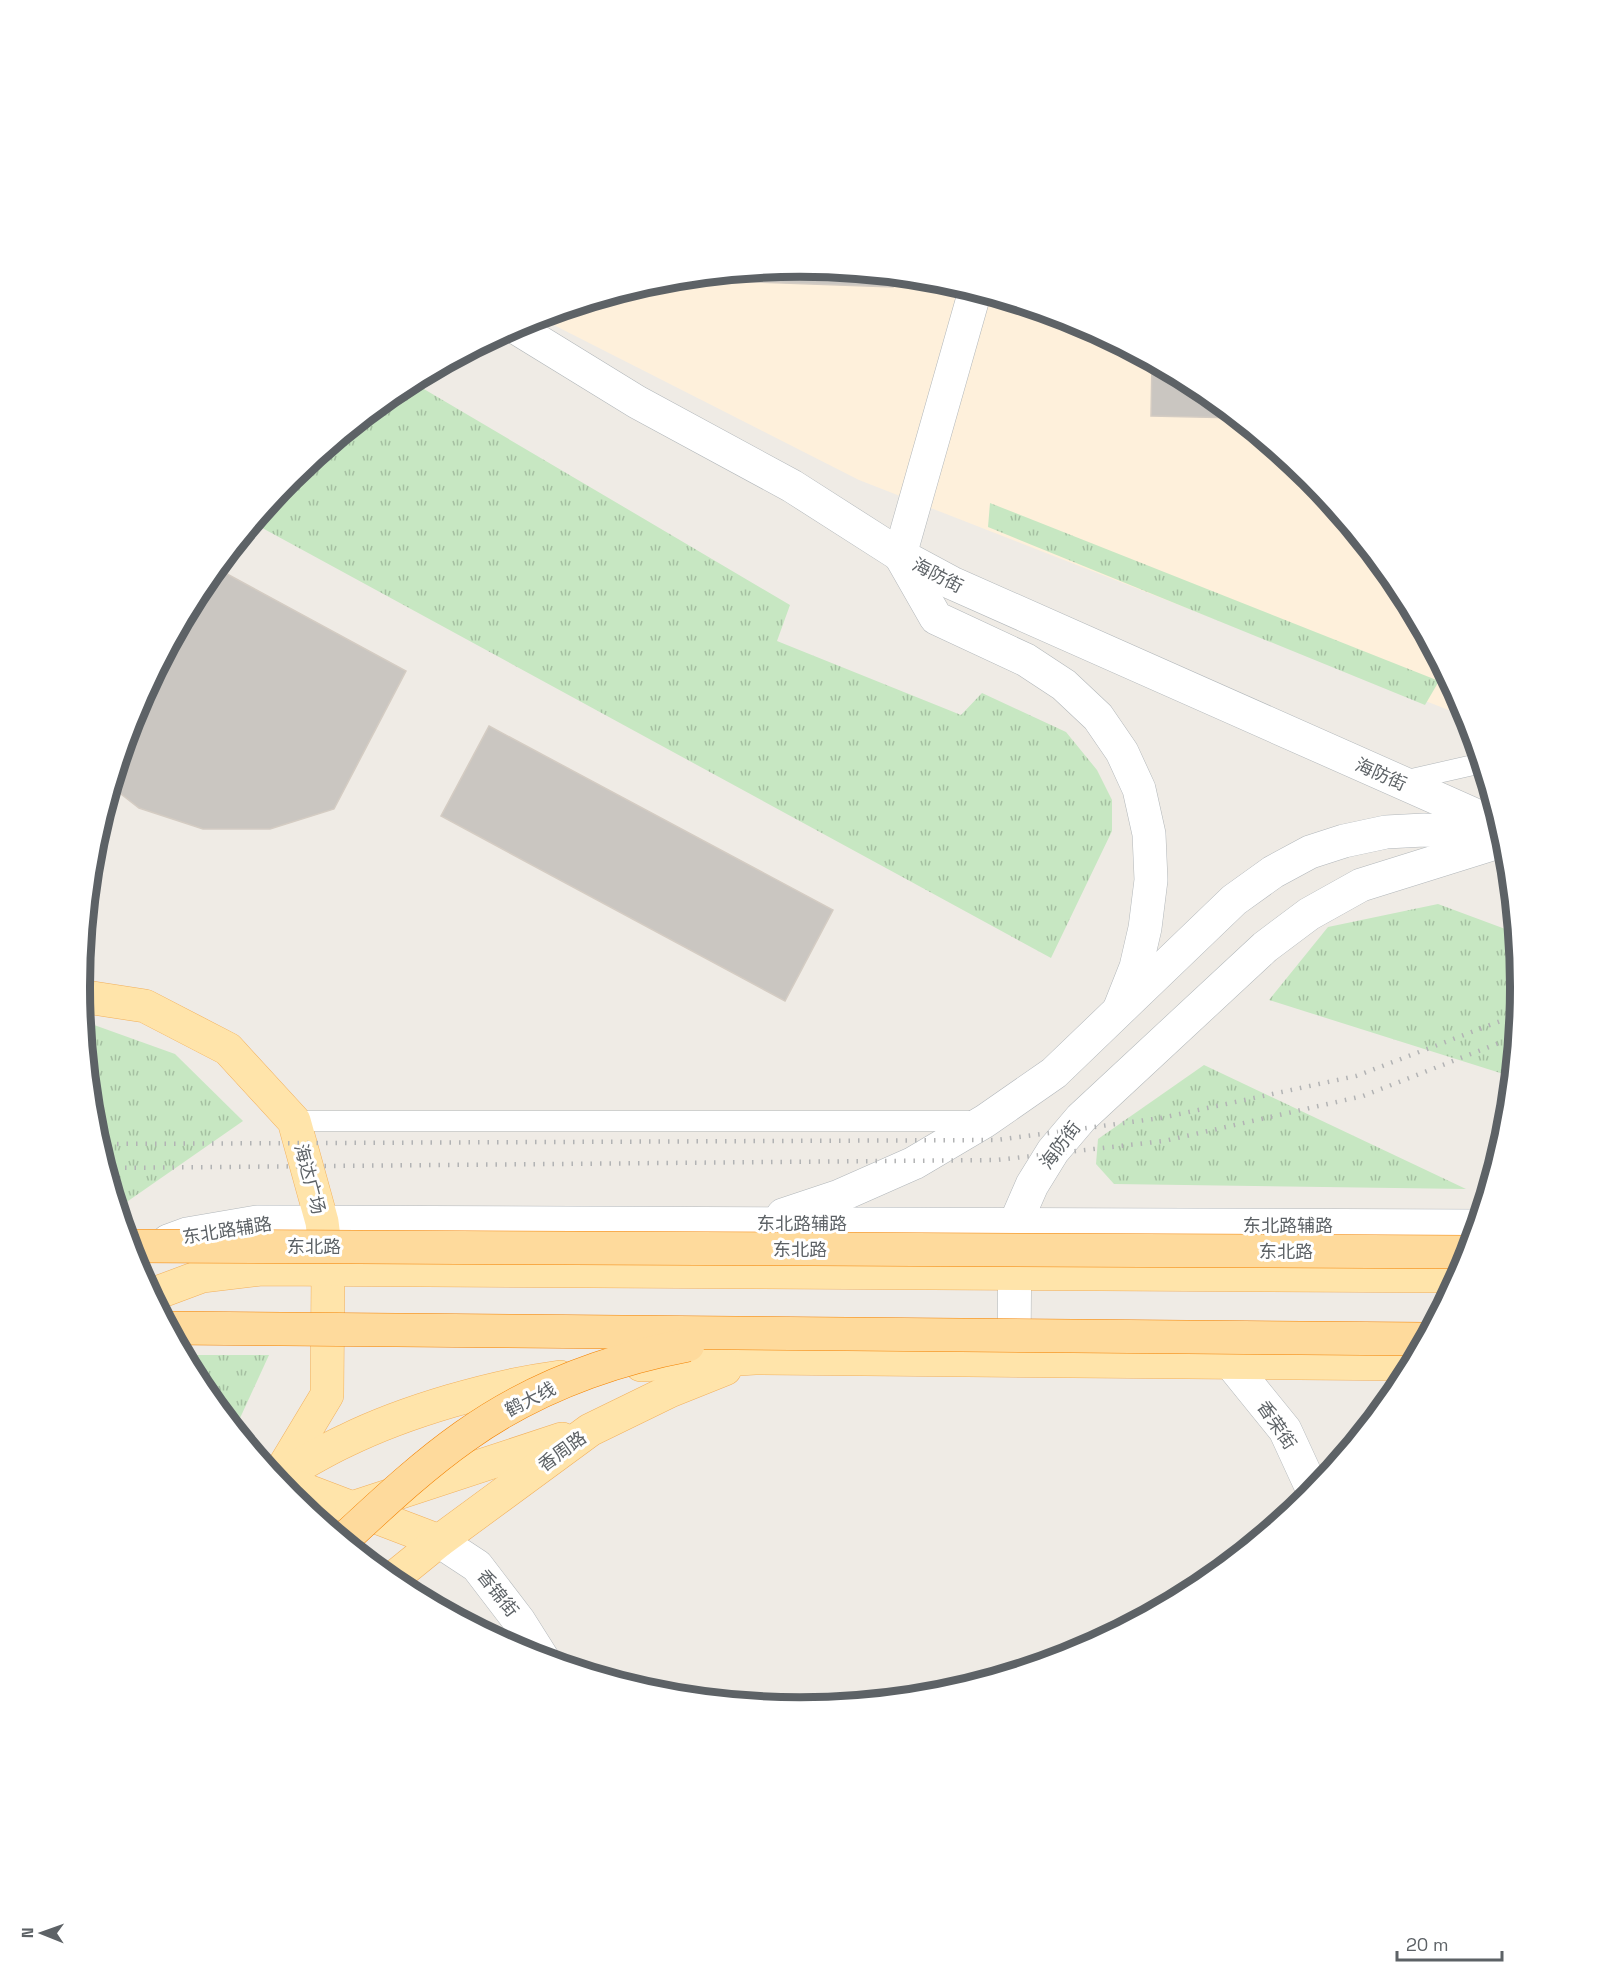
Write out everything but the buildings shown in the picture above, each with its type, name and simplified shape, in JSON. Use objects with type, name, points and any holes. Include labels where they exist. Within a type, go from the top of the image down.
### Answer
[{"type":"highway","name":"东北路","points":[[139,1246],[1460,1252]]},
{"type":"highway","points":[[178,1329],[755,1346],[1418,1339]]},
{"type":"highway","name":"鹤大线","points":[[348,1535],[403,1484],[457,1442],[529,1397],[599,1367],[664,1350],[755,1346]]},
{"type":"main road","name":"海达广场","points":[[90,998],[145,1006],[228,1048],[294,1121],[322,1222],[328,1270],[327,1395],[281,1471]]},
{"type":"main road","name":"东北路","points":[[159,1292],[202,1276],[261,1269],[1450,1276]]},
{"type":"main road","points":[[284,1475],[345,1440],[409,1415],[475,1395],[554,1378],[755,1346],[1014,1360],[1403,1364]]},
{"type":"main road","name":"香周路","points":[[399,1573],[439,1541],[590,1430],[755,1346]]},
{"type":"main road","points":[[352,1508],[590,1430]]},
{"type":"main road","points":[[294,1486],[439,1541]]},
{"type":"street","points":[[525,333],[637,402],[792,486],[900,555],[973,299]]},
{"type":"street","name":"海防街","points":[[900,555],[952,583],[1491,822]]},
{"type":"street","name":"海防街","points":[[900,555],[936,618],[1026,660],[1064,685],[1098,717],[1122,752],[1140,789],[1149,834],[1151,880],[1145,928],[1136,967],[1119,1010]]},
{"type":"street","points":[[759,1223],[837,1197],[914,1163],[985,1121],[1054,1072],[1234,900],[1273,872],[1310,852],[1344,841],[1386,832],[1424,830],[1494,833]]},
{"type":"street","name":"海防街","points":[[1014,1360],[1015,1224],[1032,1185],[1053,1151],[1081,1118],[1265,947],[1309,914],[1361,885],[1496,843]]},
{"type":"street","name":"东北路辅路","points":[[141,1250],[187,1234],[257,1222],[1469,1226]]},
{"type":"street","name":"香荣街","points":[[1230,1362],[1285,1430],[1310,1483]]},
{"type":"street","name":"香锦街","points":[[439,1541],[477,1566],[519,1621],[535,1646]]},
{"type":"lane","points":[[1400,782],[1475,765]]},
{"type":"lane","points":[[294,1121],[985,1121]]},
{"type":"shaded area","points":[[800,277],[893,283],[939,291],[984,301],[1072,331],[1156,372],[1195,397],[1269,453],[1303,485],[1335,519],[1391,593],[1416,632],[1456,713],[859,480],[550,323],[617,301],[662,291],[708,283]]},
{"type":"green space","points":[[421,387],[790,605],[777,641],[961,715],[982,693],[1066,732],[1097,770],[1112,800],[1112,831],[1051,958],[260,527],[298,485],[332,453],[368,424]]},
{"type":"green space","points":[[990,503],[1439,681],[1425,705],[988,527]]},
{"type":"green space","points":[[1438,904],[1508,930],[1511,988],[1505,1075],[1269,1000],[1328,927]]},
{"type":"green space","points":[[92,1024],[175,1054],[243,1121],[124,1204],[104,1126],[96,1080]]},
{"type":"green space","points":[[1204,1065],[1466,1189],[1114,1184],[1096,1164],[1098,1139]]},
{"type":"green space","points":[[193,1355],[269,1355],[238,1422]]},
{"type":"railway","points":[[108,1144],[997,1140],[1161,1118],[1356,1076],[1510,1018]]},
{"type":"railway","points":[[113,1168],[997,1160],[1164,1141],[1363,1096],[1509,1039]]}]
